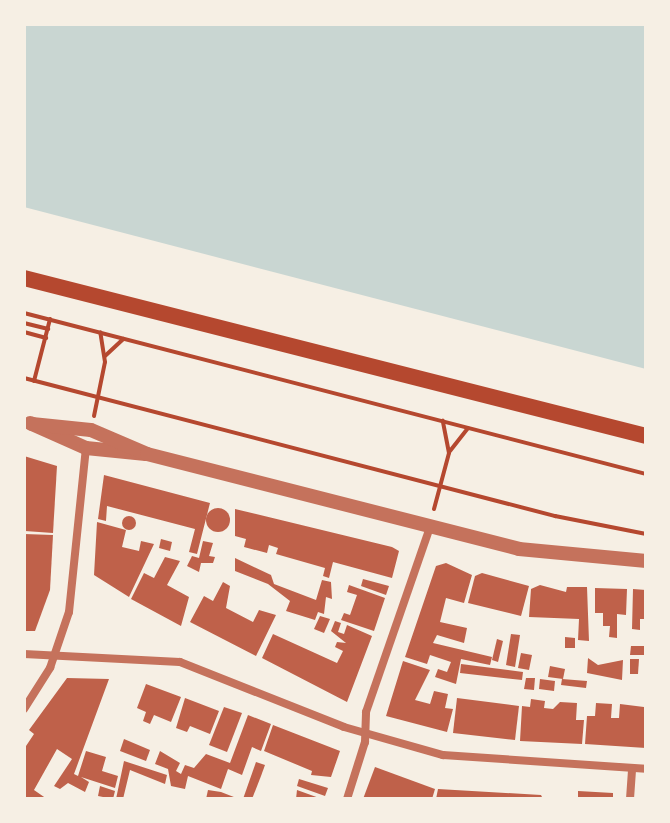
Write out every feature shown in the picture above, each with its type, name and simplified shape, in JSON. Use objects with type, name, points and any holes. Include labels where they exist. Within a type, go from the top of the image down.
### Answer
[{"type":"main road","points":[[24,278],[646,436]]},
{"type":"street","points":[[28,423],[86,448],[147,454]]},
{"type":"street","points":[[28,423],[91,430],[147,454],[542,553],[646,561]]},
{"type":"street","points":[[24,709],[55,656],[71,600],[86,448]]},
{"type":"street","points":[[347,799],[364,734],[366,712],[430,527]]},
{"type":"street","points":[[24,654],[180,662],[364,734],[443,755],[646,769]]},
{"type":"street","points":[[630,799],[632,768]]},
{"type":"path","points":[[24,313],[646,474]]},
{"type":"path","points":[[34,381],[50,319]]},
{"type":"path","points":[[24,323],[48,329]]},
{"type":"path","points":[[24,332],[46,338]]},
{"type":"path","points":[[99,398],[105,356],[100,332]]},
{"type":"path","points":[[105,356],[123,339]]},
{"type":"path","points":[[24,378],[440,486],[646,534]]},
{"type":"path","points":[[443,421],[449,453]]},
{"type":"path","points":[[430,527],[449,453],[468,428]]},
{"type":"shaded area","points":[[24,24],[646,24],[646,369],[24,207]]},
{"type":"building","points":[[24,456],[57,466],[53,533],[25,531]]},
{"type":"building","points":[[104,475],[210,503],[197,554],[189,552],[195,529],[107,506],[106,521],[98,519]]},
{"type":"building","points":[[213,508],[223,508],[230,515],[230,525],[223,532],[213,532],[206,525],[206,515]]},
{"type":"building","points":[[235,509],[392,547],[399,551],[392,578],[333,562],[329,578],[323,576],[325,568],[276,554],[278,548],[269,545],[267,553],[244,547],[246,539],[235,536]]},
{"type":"building","points":[[129,516],[136,523],[129,530],[122,523]]},
{"type":"building","points":[[97,522],[126,530],[122,547],[139,551],[141,541],[154,544],[129,597],[94,575]]},
{"type":"building","points":[[24,534],[53,535],[50,590],[35,631],[24,631]]},
{"type":"building","points":[[161,539],[172,542],[170,551],[159,548]]},
{"type":"building","points":[[203,541],[213,543],[209,556],[215,557],[213,563],[201,563],[199,572],[187,566],[192,556],[199,558]]},
{"type":"building","points":[[165,557],[180,561],[167,585],[189,597],[181,626],[131,599],[144,573],[154,578]]},
{"type":"building","points":[[235,558],[271,575],[274,584],[316,600],[322,580],[331,582],[332,599],[326,597],[324,614],[318,612],[315,620],[286,611],[290,601],[268,584],[235,571]]},
{"type":"building","points":[[446,563],[472,575],[464,603],[446,598],[440,622],[467,628],[464,643],[437,635],[433,643],[492,657],[490,665],[461,659],[456,684],[435,677],[438,669],[447,672],[451,662],[430,655],[427,664],[405,657],[436,566]]},
{"type":"building","points":[[482,573],[529,586],[521,616],[468,603],[475,576]]},
{"type":"building","points":[[363,579],[389,586],[386,595],[361,586]]},
{"type":"building","points":[[223,582],[230,586],[226,608],[253,622],[259,610],[276,615],[256,656],[190,622],[204,596],[213,601]]},
{"type":"building","points":[[349,585],[385,598],[374,631],[341,620],[344,613],[350,615],[357,595],[347,592]]},
{"type":"building","points":[[540,585],[566,592],[567,587],[587,587],[589,641],[578,640],[579,619],[529,617],[531,589]]},
{"type":"building","points":[[595,588],[627,589],[626,615],[617,614],[617,638],[609,637],[610,626],[603,626],[603,613],[595,613]]},
{"type":"building","points":[[633,589],[646,590],[646,619],[640,619],[640,630],[632,629]]},
{"type":"building","points":[[320,616],[330,619],[324,633],[314,629]]},
{"type":"building","points":[[335,621],[341,623],[338,632],[344,634],[347,625],[372,636],[347,702],[262,658],[273,634],[337,663],[343,651],[335,647],[337,642],[346,643],[331,631]]},
{"type":"building","points":[[511,634],[520,635],[515,667],[506,665]]},
{"type":"building","points":[[565,637],[575,638],[575,648],[565,648]]},
{"type":"building","points":[[497,639],[503,641],[498,662],[492,660]]},
{"type":"building","points":[[631,646],[646,646],[646,655],[630,655]]},
{"type":"building","points":[[521,653],[532,655],[529,670],[518,668]]},
{"type":"building","points":[[588,658],[598,665],[623,660],[622,680],[587,673]]},
{"type":"building","points":[[630,659],[639,659],[638,674],[630,674]]},
{"type":"building","points":[[403,661],[430,670],[415,700],[430,704],[434,691],[448,694],[445,708],[453,709],[447,732],[386,716]]},
{"type":"building","points":[[461,664],[523,672],[522,680],[460,673]]},
{"type":"building","points":[[550,666],[565,669],[563,679],[548,677]]},
{"type":"building","points":[[67,678],[109,679],[74,774],[78,776],[86,751],[106,757],[102,771],[118,776],[115,788],[81,777],[89,782],[85,792],[68,783],[60,789],[54,786],[72,759],[57,749],[34,790],[47,799],[24,799],[24,749],[34,734],[29,730]]},
{"type":"building","points":[[526,678],[535,678],[534,690],[524,689]]},
{"type":"building","points":[[540,679],[555,681],[554,691],[539,689]]},
{"type":"building","points":[[562,679],[587,681],[586,688],[561,685]]},
{"type":"building","points":[[146,684],[181,697],[171,722],[154,715],[150,724],[143,721],[146,712],[137,708]]},
{"type":"building","points":[[185,698],[219,711],[210,734],[190,726],[187,732],[176,728]]},
{"type":"building","points":[[457,698],[519,706],[515,740],[453,733]]},
{"type":"building","points":[[531,699],[545,701],[544,708],[553,709],[560,702],[577,703],[576,720],[584,720],[582,744],[520,741],[522,706],[530,707]]},
{"type":"building","points":[[596,703],[612,704],[611,718],[619,718],[620,704],[644,707],[646,748],[585,744],[587,716],[595,716]]},
{"type":"building","points":[[224,707],[242,713],[227,752],[209,745]]},
{"type":"building","points":[[248,715],[271,724],[261,751],[252,747],[242,775],[228,769],[221,789],[188,776],[185,789],[171,786],[168,769],[155,764],[160,751],[180,763],[176,771],[181,774],[185,765],[194,768],[206,754],[230,763]]},
{"type":"building","points":[[273,725],[340,751],[331,777],[311,775],[312,771],[264,751]]},
{"type":"building","points":[[124,739],[150,750],[146,761],[120,751]]},
{"type":"building","points":[[124,761],[167,775],[165,784],[130,770],[123,799],[116,799]]},
{"type":"building","points":[[256,762],[265,765],[252,799],[243,799]]},
{"type":"building","points":[[375,767],[435,789],[432,799],[363,799]]},
{"type":"building","points":[[299,779],[328,788],[325,796],[297,786]]},
{"type":"building","points":[[100,786],[115,791],[113,799],[98,796]]},
{"type":"building","points":[[438,789],[541,795],[543,799],[436,799]]},
{"type":"building","points":[[208,790],[221,792],[239,799],[206,799]]},
{"type":"building","points":[[297,790],[322,799],[296,799]]},
{"type":"building","points":[[578,791],[613,793],[613,799],[578,799]]}]
